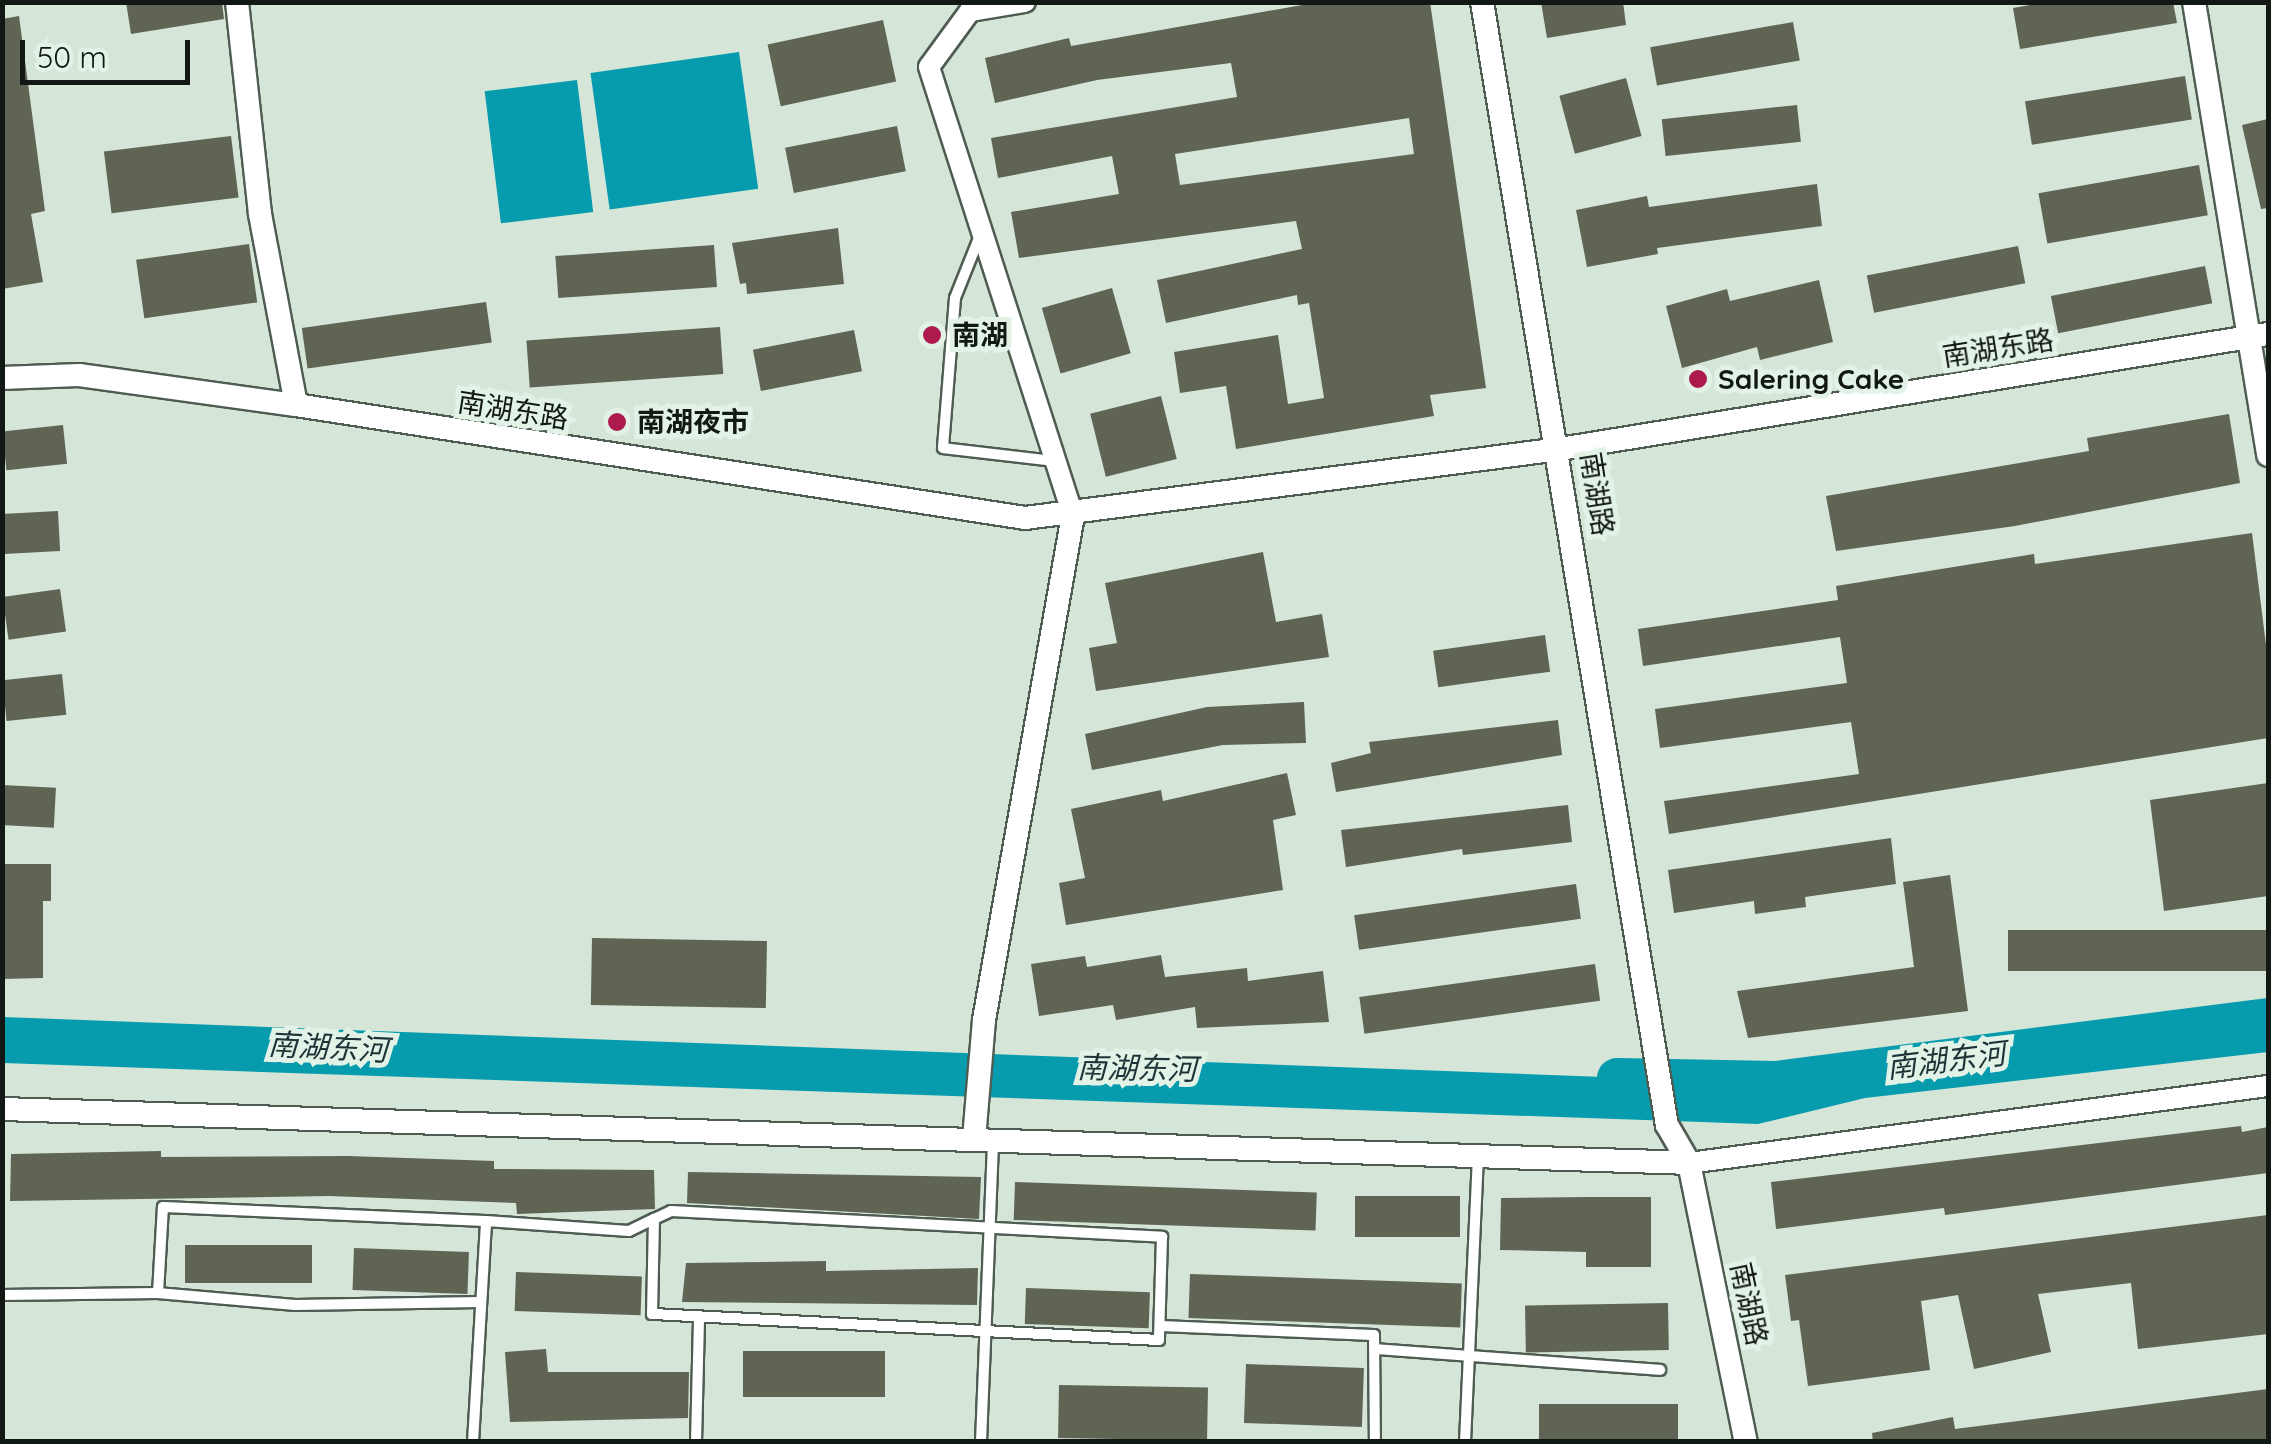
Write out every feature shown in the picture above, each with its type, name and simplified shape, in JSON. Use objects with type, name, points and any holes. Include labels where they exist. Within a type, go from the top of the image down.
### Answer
[{"type":"street","points":[[237,2],[260,214],[296,404]]},
{"type":"street","points":[[983,1139],[980,1086],[984,1020],[1073,515],[1060,462],[929,67],[970,10],[1025,2]]},
{"type":"street","name":"南湖路","points":[[1482,2],[1560,449],[1667,1124],[1689,1164],[1746,1442]]},
{"type":"street","points":[[2194,2],[2260,336],[2268,456]]},
{"type":"street","name":"南湖东路","points":[[2,378],[79,375],[296,404],[1025,518],[1073,515],[1560,449],[2260,336]]},
{"type":"street","points":[[2,1108],[1689,1164],[2268,1086]]},
{"type":"lane","points":[[982,232],[954,298],[943,448],[1060,462]]},
{"type":"lane","points":[[981,1442],[989,1228],[983,1139]]},
{"type":"lane","points":[[1465,1442],[1478,1154]]},
{"type":"lane","points":[[158,1293],[163,1206],[486,1221],[629,1232],[654,1219],[671,1211],[1162,1237],[1160,1340],[985,1335],[652,1314],[654,1219]]},
{"type":"lane","points":[[474,1442],[486,1221]]},
{"type":"lane","points":[[2,1295],[158,1293],[294,1304],[481,1302]]},
{"type":"lane","points":[[696,1442],[699,1319]]},
{"type":"lane","points":[[1160,1326],[1374,1335],[1375,1442]]},
{"type":"lane","points":[[1375,1349],[1660,1370]]},
{"type":"water","points":[[739,52],[758,189],[610,210],[590,73]]},
{"type":"water","points":[[577,80],[593,212],[501,223],[485,91]]},
{"type":"water","points":[[3,1017],[1816,1085],[2268,1022],[2268,1052],[1865,1098],[1758,1124],[3,1063]]},
{"type":"building","points":[[126,2],[222,2],[224,19],[131,34]]},
{"type":"building","points":[[1319,2],[1430,2],[1486,388],[1430,395],[1434,416],[1236,449],[1226,386],[1180,393],[1174,352],[1278,335],[1288,404],[1324,398],[1309,303],[1298,305],[1297,295],[1166,323],[1157,280],[1302,249],[1296,221],[1019,258],[1011,212],[1119,194],[1112,156],[998,178],[991,138],[1237,97],[1231,63],[1097,80],[995,103],[985,58],[1069,38],[1071,46]],"holes":[[[1409,118],[1414,154],[1180,185],[1175,154]]]},
{"type":"building","points":[[1541,2],[1623,2],[1626,25],[1547,38]]},
{"type":"building","points":[[2046,2],[2173,2],[2177,23],[2020,49],[2013,8]]},
{"type":"building","points":[[19,16],[45,211],[31,214],[43,282],[2,289],[2,19]]},
{"type":"building","points":[[883,20],[896,82],[781,106],[768,45]]},
{"type":"building","points":[[1793,22],[1800,60],[1657,86],[1650,47]]},
{"type":"building","points":[[2185,76],[2192,119],[2032,145],[2025,101]]},
{"type":"building","points":[[1626,78],[1642,136],[1575,154],[1559,96]]},
{"type":"building","points":[[1797,105],[1801,142],[1666,156],[1662,119]]},
{"type":"building","points":[[2268,119],[2268,208],[2261,209],[2242,125]]},
{"type":"building","points":[[897,126],[906,171],[794,193],[785,148]]},
{"type":"building","points":[[231,136],[239,198],[112,213],[104,152]]},
{"type":"building","points":[[2199,165],[2208,215],[2047,244],[2038,193]]},
{"type":"building","points":[[1817,184],[1822,226],[1657,248],[1658,254],[1587,267],[1576,210],[1647,196],[1649,207]]},
{"type":"building","points":[[838,228],[844,284],[747,294],[746,283],[740,284],[732,243]]},
{"type":"building","points":[[249,244],[257,302],[144,318],[136,260]]},
{"type":"building","points":[[714,245],[717,287],[558,298],[555,256]]},
{"type":"building","points":[[2018,246],[2025,283],[1874,313],[1867,275]]},
{"type":"building","points":[[2205,266],[2212,303],[2058,333],[2051,296]]},
{"type":"building","points":[[1819,280],[1833,342],[1760,360],[1757,347],[1682,368],[1666,306],[1727,289],[1730,301]]},
{"type":"building","points":[[1112,288],[1131,353],[1061,373],[1042,308]]},
{"type":"building","points":[[486,302],[492,343],[308,368],[302,328]]},
{"type":"building","points":[[720,327],[723,374],[530,387],[526,341]]},
{"type":"building","points":[[854,330],[862,371],[761,391],[753,350]]},
{"type":"building","points":[[1161,396],[1177,459],[1106,477],[1090,414]]},
{"type":"building","points":[[2229,414],[2240,483],[2015,526],[1836,551],[1826,496],[2089,451],[2087,438]]},
{"type":"building","points":[[63,425],[67,464],[6,470],[2,431]]},
{"type":"building","points":[[58,511],[60,551],[4,554],[2,514]]},
{"type":"building","points":[[2252,533],[2268,661],[2268,738],[1669,834],[1664,801],[1859,774],[1851,722],[1660,748],[1655,709],[1847,683],[1840,637],[1643,666],[1638,629],[1838,600],[1836,586],[2034,554],[2035,564]]},
{"type":"building","points":[[1263,552],[1276,622],[1322,614],[1329,657],[1096,691],[1089,648],[1117,643],[1105,583]]},
{"type":"building","points":[[60,589],[66,632],[9,640],[3,597]]},
{"type":"building","points":[[1545,635],[1550,672],[1438,687],[1433,651]]},
{"type":"building","points":[[62,674],[66,715],[7,721],[2,680]]},
{"type":"building","points":[[1304,702],[1306,743],[1223,745],[1092,770],[1085,734],[1207,707]]},
{"type":"building","points":[[1558,720],[1562,755],[1336,792],[1331,763],[1371,753],[1369,742]]},
{"type":"building","points":[[1287,773],[1296,815],[1273,820],[1283,890],[1066,925],[1059,883],[1085,878],[1071,809],[1161,790],[1163,801]]},
{"type":"building","points":[[2268,783],[2268,896],[2164,911],[2150,800]]},
{"type":"building","points":[[2,785],[56,788],[54,828],[2,825]]},
{"type":"building","points":[[1568,805],[1572,842],[1463,855],[1462,849],[1346,867],[1341,830]]},
{"type":"building","points":[[1891,838],[1896,884],[1805,897],[1806,907],[1755,914],[1754,901],[1674,913],[1668,870]]},
{"type":"building","points":[[2,864],[51,864],[51,901],[43,901],[43,978],[2,979]]},
{"type":"building","points":[[1950,875],[1968,1011],[1748,1038],[1737,991],[1914,967],[1903,882]]},
{"type":"building","points":[[1576,884],[1581,919],[1359,950],[1354,915]]},
{"type":"building","points":[[2008,930],[2268,930],[2268,971],[2008,971]]},
{"type":"building","points":[[592,938],[767,941],[766,1008],[591,1005]]},
{"type":"building","points":[[1161,955],[1165,977],[1247,968],[1248,981],[1323,971],[1329,1022],[1197,1028],[1195,1007],[1116,1020],[1113,1005],[1039,1016],[1031,964],[1085,956],[1087,967]]},
{"type":"building","points":[[1595,964],[1600,1001],[1364,1034],[1359,997]]},
{"type":"building","points":[[2241,1126],[2242,1132],[2268,1127],[2268,1173],[1945,1215],[1944,1208],[1776,1229],[1771,1182]]},
{"type":"building","points":[[161,1151],[161,1157],[348,1156],[494,1161],[494,1169],[654,1170],[655,1209],[517,1214],[516,1203],[329,1196],[10,1201],[11,1154]]},
{"type":"building","points":[[688,1172],[981,1177],[979,1219],[687,1203]]},
{"type":"building","points":[[1015,1182],[1317,1193],[1315,1231],[1014,1220]]},
{"type":"building","points":[[1355,1196],[1460,1196],[1460,1237],[1355,1237]]},
{"type":"building","points":[[1651,1197],[1651,1267],[1586,1267],[1586,1252],[1500,1250],[1501,1198]]},
{"type":"building","points":[[2268,1215],[2268,1334],[2138,1349],[2131,1283],[2038,1294],[2051,1352],[1974,1369],[1958,1295],[1921,1301],[1930,1370],[1808,1386],[1799,1320],[1791,1321],[1785,1275]]},
{"type":"building","points":[[185,1245],[312,1245],[312,1283],[185,1283]]},
{"type":"building","points":[[354,1248],[469,1252],[467,1294],[353,1290]]},
{"type":"building","points":[[826,1261],[826,1271],[978,1268],[977,1305],[682,1302],[686,1263]]},
{"type":"building","points":[[516,1272],[642,1276],[641,1315],[515,1311]]},
{"type":"building","points":[[1190,1274],[1462,1283],[1460,1327],[1188,1318]]},
{"type":"building","points":[[1026,1288],[1150,1292],[1149,1328],[1025,1324]]},
{"type":"building","points":[[1668,1303],[1669,1350],[1526,1352],[1525,1305]]},
{"type":"building","points":[[546,1349],[548,1372],[689,1372],[688,1418],[510,1422],[505,1352]]},
{"type":"building","points":[[743,1351],[885,1351],[885,1397],[743,1397]]},
{"type":"building","points":[[1246,1364],[1364,1368],[1362,1427],[1244,1423]]},
{"type":"building","points":[[1059,1385],[1208,1388],[1207,1441],[1058,1438]]},
{"type":"building","points":[[2268,1389],[2268,1439],[1873,1442],[1872,1433],[1953,1417],[1955,1429]]},
{"type":"building","points":[[1539,1404],[1678,1404],[1678,1442],[1539,1442]]},
{"type":"waterway","name":"南湖东河","points":[[1617,1078],[1776,1081],[2268,1018]]},
{"type":"place","name":"南湖","points":[[932,335]]},
{"type":"place","name":"Salering Cake","points":[[1698,379]]},
{"type":"place","name":"南湖夜市","points":[[617,422]]}]
